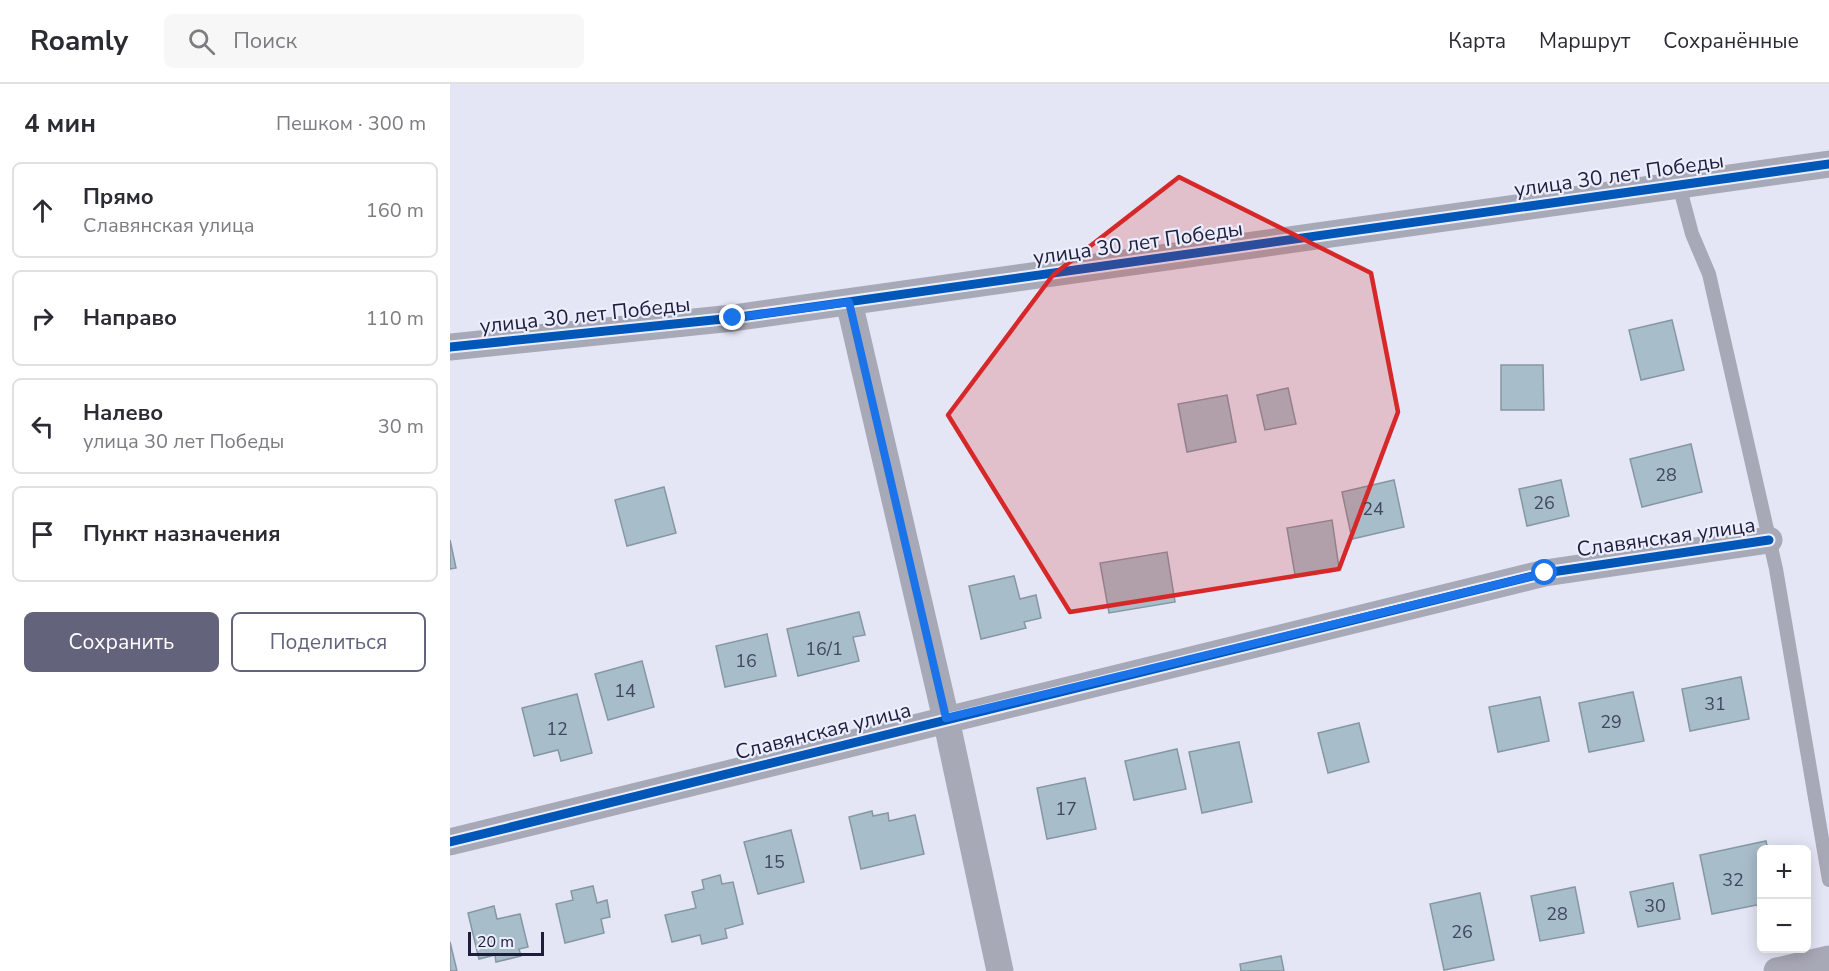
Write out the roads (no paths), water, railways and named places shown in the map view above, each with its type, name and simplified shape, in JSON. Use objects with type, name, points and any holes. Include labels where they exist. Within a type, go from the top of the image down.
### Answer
[{"type":"street","name":"улица 30 лет Победы","points":[[450,347],[733,318],[1829,164]]},
{"type":"street","points":[[849,302],[946,718],[1000,971]]},
{"type":"street","name":"Славянская улица","points":[[450,842],[946,718],[1545,573],[1769,540]]},
{"type":"street","points":[[1777,971],[1829,960]]},
{"type":"lane","points":[[1679,185],[1692,234],[1709,274],[1776,569],[1829,880]]}]
